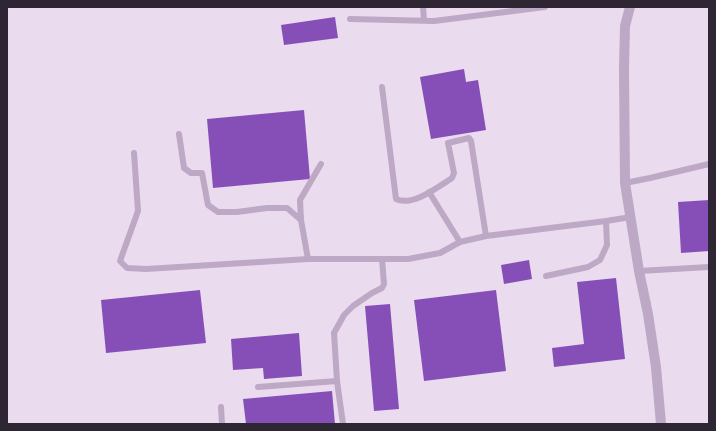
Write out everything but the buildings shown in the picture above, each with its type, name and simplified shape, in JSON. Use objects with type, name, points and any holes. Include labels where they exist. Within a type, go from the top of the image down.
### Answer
[{"type":"street","points":[[628,8],[624,70],[625,183],[656,367],[661,424]]},
{"type":"lane","points":[[422,7],[424,20]]},
{"type":"lane","points":[[350,19],[434,21],[545,7]]},
{"type":"lane","points":[[382,87],[396,198],[401,201],[410,201],[454,177],[448,143],[469,138],[471,141],[486,236]]},
{"type":"lane","points":[[179,134],[184,168],[191,173],[202,174],[208,205],[218,212],[287,208],[301,220]]},
{"type":"lane","points":[[134,153],[138,211],[120,261],[127,268],[146,269],[308,259],[408,259],[440,253],[460,242],[486,236],[631,217]]},
{"type":"lane","points":[[308,259],[301,220],[300,200],[321,164]]},
{"type":"lane","points":[[625,183],[709,164]]},
{"type":"lane","points":[[429,192],[460,242]]},
{"type":"lane","points":[[546,276],[588,267],[600,260],[607,245],[606,221]]},
{"type":"lane","points":[[343,424],[337,381],[334,333],[344,315],[353,306],[382,288],[384,284],[382,259]]},
{"type":"lane","points":[[639,271],[709,267]]},
{"type":"lane","points":[[258,387],[337,381]]},
{"type":"lane","points":[[221,407],[222,424]]}]
